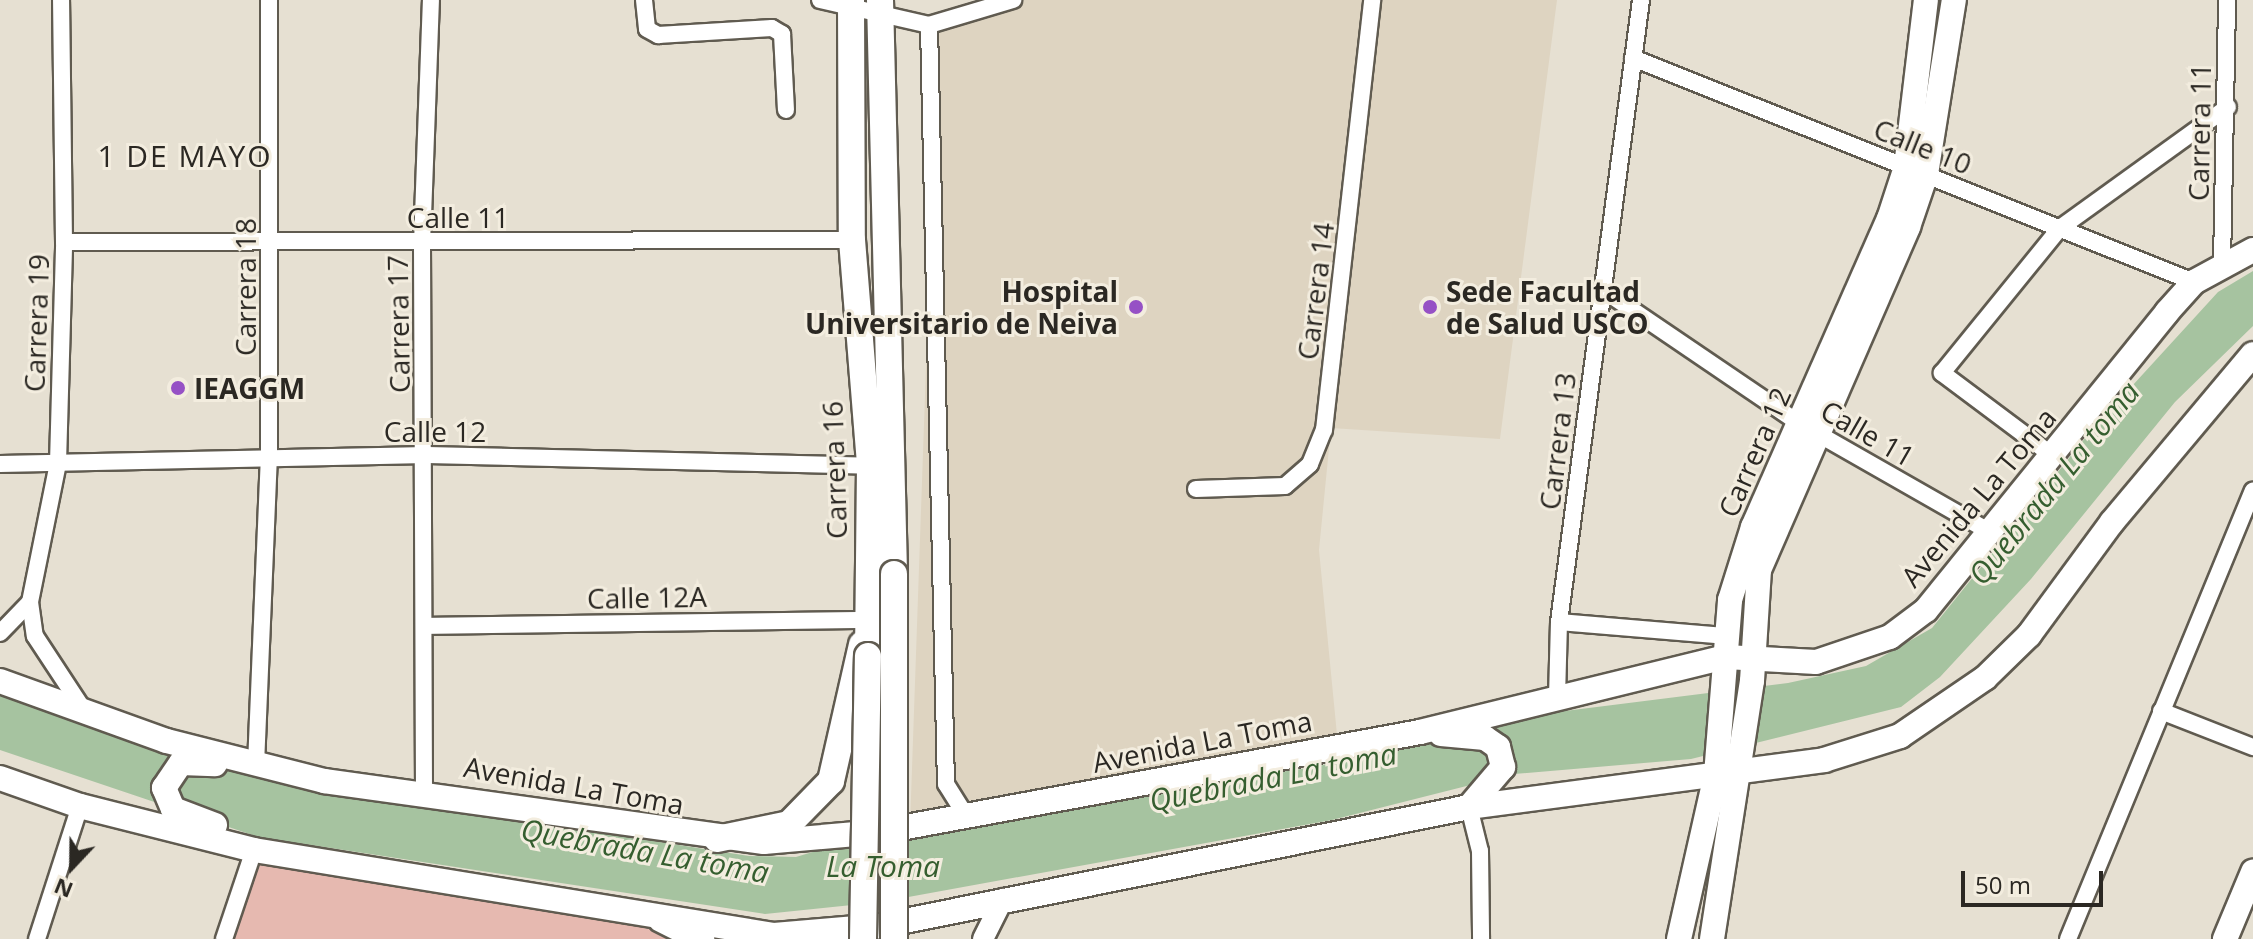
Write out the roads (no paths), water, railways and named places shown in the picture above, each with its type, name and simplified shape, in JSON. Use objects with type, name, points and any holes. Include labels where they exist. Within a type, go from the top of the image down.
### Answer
[{"type":"main road","name":"Carrera 12","points":[[1916,170],[1926,0]]},
{"type":"main road","name":"Carrera 12","points":[[1679,939],[1753,669],[1759,570],[1808,428],[1869,270],[1916,170],[1954,0]]},
{"type":"main road","name":"Carrera 16","points":[[851,3],[852,240],[870,466],[863,939]]},
{"type":"main road","name":"Carrera 16","points":[[880,8],[894,574],[894,939]]},
{"type":"main road","name":"Avenida La Toma","points":[[0,681],[85,712],[256,765],[324,781],[424,791],[717,839],[811,841],[967,817],[1420,732],[1727,658],[1753,669],[1816,662],[1890,637],[1926,610],[2194,282],[2222,264],[2253,250]]},
{"type":"main road","points":[[0,778],[80,806],[254,850],[661,919],[774,935],[829,933],[1469,807],[1726,769],[1824,760],[1900,736],[1985,678],[2029,635],[2121,510],[2253,354]]},
{"type":"main road","name":"Carrera 12","points":[[1712,939],[1726,769],[1727,658],[1740,561],[1808,428]]},
{"type":"main road","points":[[717,839],[789,824],[831,781],[867,623]]},
{"type":"main road","points":[[1420,732],[1485,738],[1498,747],[1503,767],[1469,807]]},
{"type":"main road","points":[[297,855],[173,809],[168,779],[192,762],[324,781]]},
{"type":"main road","points":[[2225,939],[2253,872]]},
{"type":"main road","points":[[661,919],[701,939]]},
{"type":"street","name":"Carrera 19","points":[[30,602],[58,463],[64,242],[61,0]]},
{"type":"street","name":"Carrera 18","points":[[256,765],[269,460],[269,0]]},
{"type":"street","name":"Carrera 17","points":[[424,791],[427,455],[422,244],[431,0]]},
{"type":"street","points":[[644,0],[647,29],[658,35],[772,28],[782,34],[786,110]]},
{"type":"street","points":[[820,0],[880,8],[929,25],[1013,0]]},
{"type":"street","name":"Carrera 14","points":[[1196,489],[1285,486],[1310,464],[1324,430],[1372,0]]},
{"type":"street","name":"Carrera 13","points":[[1557,698],[1559,622],[1641,0]]},
{"type":"street","name":"Carrera 11","points":[[2222,264],[2228,107],[2227,0]]},
{"type":"street","points":[[929,25],[946,784],[967,817]]},
{"type":"street","name":"Calle 10","points":[[1633,58],[2194,282]]},
{"type":"street","points":[[2053,456],[1942,373],[2060,228],[2228,107]]},
{"type":"street","name":"Calle 11","points":[[64,242],[271,245],[852,240]]},
{"type":"street","name":"Calle 11","points":[[1603,290],[1808,428],[1992,533]]},
{"type":"street","name":"Calle 12","points":[[0,464],[427,455],[870,466]]},
{"type":"street","points":[[2068,939],[2253,491]]},
{"type":"street","points":[[0,633],[30,602]]},
{"type":"street","points":[[30,602],[35,636],[85,712]]},
{"type":"street","points":[[1559,622],[1727,658]]},
{"type":"street","name":"Calle 12A","points":[[427,626],[867,623]]},
{"type":"street","points":[[2161,711],[2253,747]]},
{"type":"street","points":[[37,939],[80,806]]},
{"type":"street","points":[[1469,807],[1480,851],[1481,939]]},
{"type":"street","points":[[224,939],[254,850]]},
{"type":"street","points":[[983,939],[1003,899]]},
{"type":"water","name":"La Toma","points":[[2253,271],[2253,326],[2175,402],[2031,579],[1940,677],[1901,707],[1691,759],[1514,774],[1332,820],[881,902],[765,914],[258,837],[0,750],[0,687],[418,804],[749,856],[796,857],[879,832],[1314,767],[1541,714],[1788,683],[1866,666],[1932,628],[2090,432],[2218,292]]},
{"type":"place","name":"Hospital Universitario de Neiva","points":[[1136,307]]},
{"type":"place","name":"Sede Facultad de Salud USCO","points":[[1430,307]]},
{"type":"place","name":"IEAGGM","points":[[178,388]]},
{"type":"district","name":"1 DE MAYO","points":[[185,156]]},
{"type":"water label","name":"Quebrada La toma","points":[[2054,483]]},
{"type":"water label","name":"Quebrada La toma","points":[[1273,777]]},
{"type":"water label","name":"Quebrada La toma","points":[[645,851]]}]
